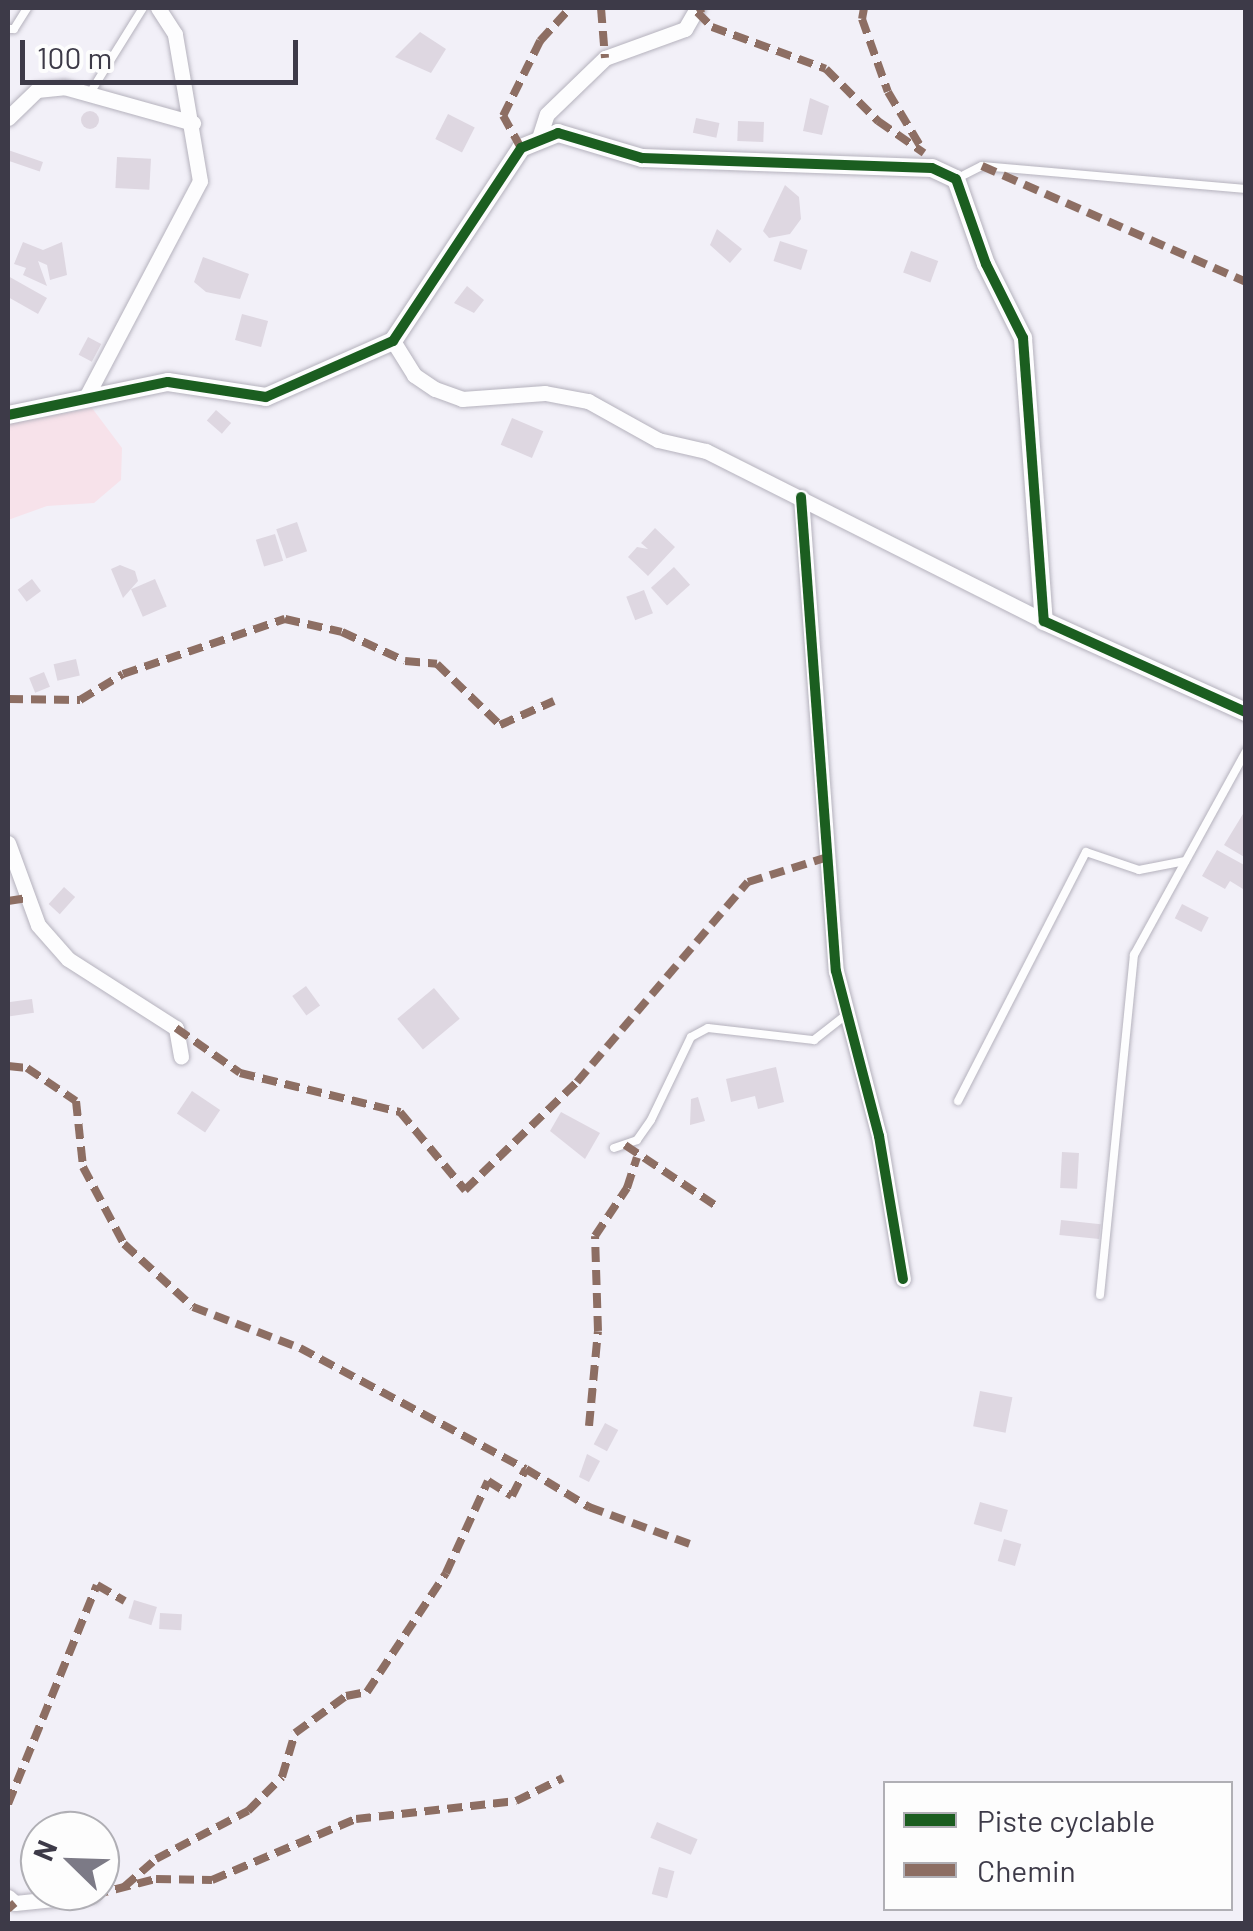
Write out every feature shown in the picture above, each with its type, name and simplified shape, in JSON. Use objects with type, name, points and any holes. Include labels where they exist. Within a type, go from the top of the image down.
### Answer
[{"type":"street","points":[[84,399],[200,181],[175,34],[158,8]]},
{"type":"street","points":[[538,141],[548,114],[605,58],[686,29],[697,8]]},
{"type":"street","points":[[8,118],[37,90],[64,86],[193,123]]},
{"type":"street","points":[[8,415],[168,382],[266,397],[392,341],[521,148],[558,133],[642,158],[932,168],[956,179],[986,264],[1023,338],[1044,622]]},
{"type":"street","points":[[392,341],[414,376],[435,389],[462,399],[546,392],[588,401],[658,440],[706,450],[1044,622],[1246,712]]},
{"type":"street","points":[[802,497],[836,971],[879,1136],[903,1279]]},
{"type":"street","points":[[8,843],[38,925],[68,959],[176,1028],[181,1057]]},
{"type":"lane","points":[[8,29],[27,8]]},
{"type":"lane","points":[[90,93],[142,8]]},
{"type":"lane","points":[[956,179],[982,166],[1246,190]]},
{"type":"lane","points":[[1100,1295],[1134,955],[1246,751]]},
{"type":"lane","points":[[958,1101],[1086,852],[1140,870],[1185,862]]},
{"type":"lane","points":[[614,1148],[638,1140],[652,1120],[691,1037],[708,1028],[814,1040],[847,1014]]},
{"type":"shaded area","points":[[92,408],[122,448],[121,480],[94,503],[47,506],[8,520],[8,424]]},
{"type":"building","points":[[420,32],[446,49],[431,73],[395,57]]},
{"type":"building","points":[[810,98],[829,106],[822,135],[803,131]]},
{"type":"building","points":[[90,111],[97,113],[97,127],[90,129],[83,127],[81,120],[83,113]]},
{"type":"building","points":[[448,114],[475,128],[462,153],[435,139]]},
{"type":"building","points":[[696,118],[719,123],[716,138],[693,133]]},
{"type":"building","points":[[738,121],[764,122],[763,142],[737,141]]},
{"type":"building","points":[[8,150],[43,162],[40,172],[8,161]]},
{"type":"building","points":[[117,157],[151,159],[149,190],[115,188]]},
{"type":"building","points":[[785,185],[799,197],[801,219],[790,234],[769,238],[763,231]]},
{"type":"building","points":[[717,229],[742,249],[730,263],[710,245]]},
{"type":"building","points":[[780,241],[808,250],[801,270],[774,261]]},
{"type":"building","points":[[23,242],[43,250],[62,242],[67,275],[50,280],[47,265],[38,261],[47,286],[23,275],[26,268],[14,264]]},
{"type":"building","points":[[911,251],[938,261],[930,283],[903,273]]},
{"type":"building","points":[[203,257],[249,274],[240,299],[206,292],[194,282]]},
{"type":"building","points":[[8,276],[47,298],[38,314],[8,297]]},
{"type":"building","points":[[467,286],[484,300],[474,313],[454,303]]},
{"type":"building","points":[[242,314],[268,321],[261,347],[235,340]]},
{"type":"building","points":[[88,337],[101,344],[92,362],[79,355]]},
{"type":"building","points":[[216,410],[231,423],[222,434],[207,421]]},
{"type":"building","points":[[512,418],[543,431],[532,458],[501,445]]},
{"type":"building","points":[[297,522],[307,551],[286,558],[276,529]]},
{"type":"building","points":[[655,528],[675,547],[648,576],[628,557],[637,547],[648,549],[641,543]]},
{"type":"building","points":[[275,534],[283,561],[264,567],[256,540]]},
{"type":"building","points":[[120,565],[135,571],[138,581],[123,598],[111,569]]},
{"type":"building","points":[[674,567],[690,585],[667,606],[651,588]]},
{"type":"building","points":[[32,579],[41,591],[27,602],[18,590]]},
{"type":"building","points":[[155,579],[167,607],[143,617],[131,589]]},
{"type":"building","points":[[644,590],[653,613],[635,620],[626,597]]},
{"type":"building","points":[[76,659],[80,676],[57,681],[54,664]]},
{"type":"building","points":[[44,672],[50,687],[35,693],[29,678]]},
{"type":"building","points":[[1246,809],[1246,858],[1224,845]]},
{"type":"building","points":[[1217,850],[1246,866],[1243,889],[1230,881],[1225,889],[1202,876]]},
{"type":"building","points":[[64,887],[75,897],[60,914],[49,904]]},
{"type":"building","points":[[1182,904],[1209,918],[1201,932],[1175,918]]},
{"type":"building","points":[[306,986],[320,1005],[306,1015],[292,996]]},
{"type":"building","points":[[434,988],[460,1019],[423,1049],[397,1019]]},
{"type":"building","points":[[32,999],[34,1013],[10,1016],[8,1002]]},
{"type":"building","points":[[776,1067],[784,1102],[758,1109],[755,1096],[731,1102],[726,1079]]},
{"type":"building","points":[[192,1091],[220,1110],[205,1132],[177,1113]]},
{"type":"building","points":[[698,1097],[705,1121],[690,1125],[691,1099]]},
{"type":"building","points":[[561,1112],[600,1133],[585,1159],[550,1131]]},
{"type":"building","points":[[1062,1152],[1079,1153],[1077,1189],[1060,1188]]},
{"type":"building","points":[[1061,1220],[1101,1224],[1099,1239],[1059,1235]]},
{"type":"building","points":[[980,1391],[1012,1397],[1006,1433],[973,1426]]},
{"type":"building","points":[[605,1423],[618,1430],[607,1451],[594,1444]]},
{"type":"building","points":[[587,1454],[600,1461],[589,1482],[579,1477]]},
{"type":"building","points":[[980,1502],[1008,1510],[1002,1532],[974,1524]]},
{"type":"building","points":[[1004,1539],[1021,1544],[1015,1566],[998,1561]]},
{"type":"building","points":[[134,1600],[157,1607],[151,1625],[128,1618]]},
{"type":"building","points":[[160,1613],[182,1614],[181,1630],[159,1629]]},
{"type":"building","points":[[657,1822],[698,1839],[691,1855],[650,1838]]},
{"type":"building","points":[[659,1867],[674,1871],[667,1898],[652,1894]]},
{"type":"marked path","points":[[521,148],[503,116],[540,41],[570,8]]},
{"type":"marked path","points":[[601,8],[605,58]]},
{"type":"marked path","points":[[703,8],[697,12],[712,27],[826,69],[878,121],[924,153]]},
{"type":"marked path","points":[[864,8],[862,19],[888,92],[919,144]]},
{"type":"marked path","points":[[982,166],[1246,282]]},
{"type":"marked path","points":[[8,699],[80,700],[123,674],[285,619],[342,632],[405,661],[437,664],[500,725],[554,701]]},
{"type":"marked path","points":[[176,1028],[240,1073],[400,1112],[465,1190],[577,1082],[748,882],[828,857]]},
{"type":"marked path","points":[[8,901],[26,898]]},
{"type":"marked path","points":[[8,1066],[27,1068],[76,1101],[83,1167],[124,1244],[193,1307],[300,1348],[526,1469]]},
{"type":"marked path","points":[[625,1145],[716,1206]]},
{"type":"marked path","points":[[589,1426],[598,1331],[595,1236],[627,1188],[637,1158]]},
{"type":"marked path","points":[[124,1887],[156,1859],[248,1811],[282,1777],[295,1733],[346,1696],[367,1692],[446,1573],[488,1481],[512,1496],[526,1469],[589,1507],[693,1545]]},
{"type":"marked path","points":[[8,1804],[97,1585],[125,1601]]},
{"type":"marked path","points":[[120,1888],[156,1879],[212,1880],[356,1819],[516,1801],[563,1778]]},
{"type":"marked path","points":[[8,1909],[15,1903]]},
{"type":"cycle path","points":[[8,415],[168,382],[266,397],[393,341],[521,148],[558,133],[642,158],[932,168],[956,179],[986,264],[1023,338],[1044,621],[1246,712]]},
{"type":"cycle path","points":[[801,497],[836,971],[879,1136],[903,1279]]}]
